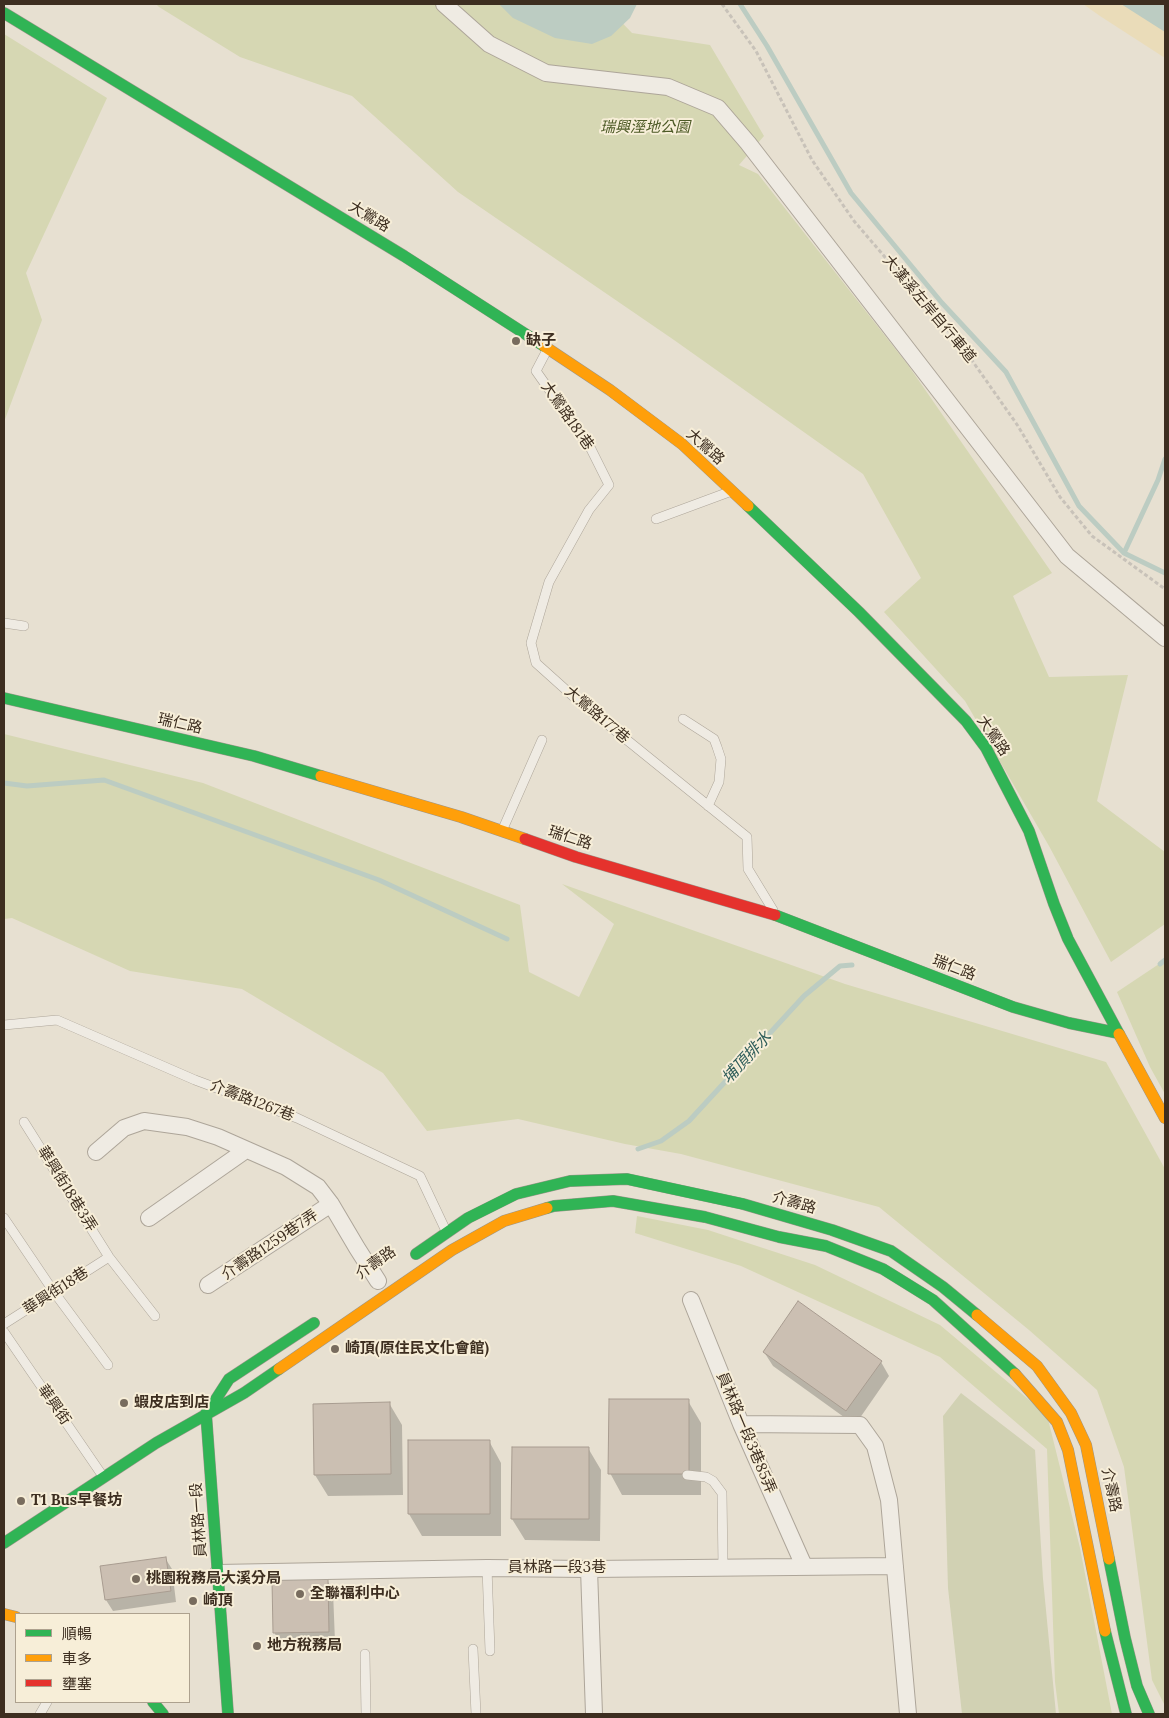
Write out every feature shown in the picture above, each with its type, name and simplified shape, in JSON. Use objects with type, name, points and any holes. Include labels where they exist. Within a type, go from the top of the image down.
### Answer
[{"type":"main road","name":"大鶯路","points":[[4,13],[404,256],[610,390],[682,444],[859,612],[966,721],[986,748],[1029,831],[1068,939],[1165,1118]]},
{"type":"main road","name":"瑞仁路","points":[[4,698],[254,756],[461,817],[576,857],[776,915],[1013,1006],[1069,1022],[1118,1033]]},
{"type":"main road","name":"介壽路","points":[[409,1259],[468,1218],[516,1194],[570,1181],[627,1179],[742,1204],[832,1230],[891,1251],[943,1286],[1037,1366],[1071,1413],[1086,1445],[1126,1638],[1138,1686],[1149,1714]]},
{"type":"main road","points":[[4,1543],[156,1443],[244,1393],[452,1250],[504,1221],[554,1206],[613,1202],[705,1217],[779,1237],[826,1246],[883,1269],[933,1300],[1018,1376],[1057,1422],[1068,1450],[1104,1628],[1126,1714]]},
{"type":"main road","points":[[206,1413],[229,1379],[320,1319]]},
{"type":"main road","name":"員林路一段","points":[[206,1413],[228,1714]]},
{"type":"main road","points":[[154,1703],[163,1714]]},
{"type":"street","points":[[444,4],[489,44],[546,73],[668,87],[718,108],[748,143],[1067,556],[1165,638]]},
{"type":"street","points":[[96,1152],[124,1128],[144,1121],[187,1127],[218,1137],[286,1167],[318,1187],[331,1204],[378,1281]]},
{"type":"street","points":[[149,1218],[246,1150]]},
{"type":"street","name":"介壽路1259巷7弄","points":[[208,1286],[331,1204]]},
{"type":"street","name":"員林路一段3巷85弄","points":[[691,1300],[741,1424],[804,1566]]},
{"type":"street","points":[[741,1424],[860,1425],[875,1446],[889,1500],[908,1714]]},
{"type":"street","name":"員林路一段3巷","points":[[218,1573],[488,1568],[896,1566]]},
{"type":"street","points":[[589,1569],[594,1714]]},
{"type":"lane","name":"大鶯路181巷","points":[[547,348],[536,371],[591,449],[609,485]]},
{"type":"lane","name":"大鶯路177巷","points":[[609,485],[589,510],[549,582],[530,643],[536,663],[582,704],[746,837],[748,869],[776,915]]},
{"type":"lane","points":[[656,519],[731,491]]},
{"type":"lane","points":[[4,623],[24,626]]},
{"type":"lane","points":[[683,719],[714,739],[717,747],[720,759],[719,782],[708,806]]},
{"type":"lane","points":[[502,831],[542,740]]},
{"type":"lane","name":"介壽路1267巷","points":[[4,1025],[57,1020],[195,1080],[314,1126],[420,1176],[446,1232],[452,1250]]},
{"type":"lane","name":"華興街18巷3弄","points":[[24,1122],[109,1257],[155,1316]]},
{"type":"lane","points":[[4,1218],[54,1292],[108,1365]]},
{"type":"lane","name":"華興街18巷","points":[[4,1324],[109,1257]]},
{"type":"lane","name":"華興街","points":[[4,1332],[104,1477]]},
{"type":"lane","points":[[687,1475],[706,1477],[714,1481],[722,1493],[723,1567]]},
{"type":"lane","points":[[488,1568],[490,1651]]},
{"type":"lane","points":[[473,1649],[476,1714]]},
{"type":"lane","points":[[365,1654],[366,1714]]},
{"type":"lane","points":[[40,1714],[46,1703]]},
{"type":"path","name":"大漢溪左岸自行車道","points":[[722,4],[756,52],[812,160],[854,221],[964,348],[1018,426],[1060,497],[1092,536],[1165,589]]},
{"type":"green space","name":"瑞興溼地公園","points":[[156,4],[604,4],[632,33],[710,45],[764,136],[739,165],[758,174],[908,365],[1052,573],[1013,596],[1049,677],[1128,675],[1097,801],[1165,852],[1165,924],[1111,962],[1049,846],[965,701],[884,612],[921,578],[863,474],[674,340],[458,192],[352,96],[240,57]]},
{"type":"green space","points":[[4,34],[107,98],[26,273],[42,320],[4,422]]},
{"type":"green space","points":[[4,734],[203,783],[520,905],[529,972],[579,997],[614,924],[562,884],[845,984],[1106,1062],[1165,1169],[1165,1706],[1152,1680],[1124,1467],[1097,1390],[1029,1330],[879,1207],[681,1154],[625,1144],[518,1119],[427,1131],[383,1073],[242,989],[130,971],[12,918],[4,919]]},
{"type":"green space","points":[[1165,960],[1165,1094],[1150,1067],[1117,992]]},
{"type":"green space","points":[[637,1216],[708,1230],[815,1265],[940,1325],[1047,1415],[1080,1548],[1112,1714],[1059,1714],[1055,1682],[1047,1449],[940,1357],[741,1266],[635,1233]]},
{"type":"green space","points":[[961,1393],[1035,1450],[1043,1579],[1056,1714],[962,1714],[948,1588],[943,1416]]},
{"type":"sand","points":[[1083,4],[1165,4],[1165,58],[1100,16]]},
{"type":"shaded area","points":[[499,4],[637,4],[630,18],[611,36],[592,44],[555,38],[513,18]]},
{"type":"shaded area","points":[[1121,4],[1165,4],[1165,32]]},
{"type":"building","points":[[798,1301],[882,1361],[846,1411],[763,1352]]},
{"type":"building","points":[[609,1399],[689,1399],[689,1474],[608,1474]]},
{"type":"building","points":[[390,1402],[391,1474],[314,1475],[313,1404]]},
{"type":"building","points":[[408,1440],[490,1440],[490,1514],[408,1514]]},
{"type":"building","points":[[512,1447],[589,1447],[589,1519],[511,1519]]},
{"type":"building","name":"桃園稅務局大溪分局","points":[[166,1557],[171,1591],[105,1600],[100,1566]]},
{"type":"building","name":"全聯福利中心","points":[[328,1579],[329,1632],[273,1633],[272,1580]]},
{"type":"waterway","points":[[740,4],[767,46],[851,193],[942,303],[1006,372],[1079,506],[1124,553],[1165,573]]},
{"type":"waterway","points":[[1124,553],[1158,480],[1165,459]]},
{"type":"waterway","points":[[4,783],[27,786],[104,780],[379,880],[507,939]]},
{"type":"waterway","name":"埔頂排水","points":[[1160,964],[1165,960]]},
{"type":"waterway","name":"埔頂排水","points":[[638,1149],[661,1141],[689,1121],[804,996],[840,966],[852,965]]},
{"type":"traffic: fast","points":[[4,13],[404,256],[544,346]]},
{"type":"traffic: fast","points":[[748,506],[859,612],[966,721],[986,748],[1029,831],[1068,939],[1119,1034]]},
{"type":"traffic: fast","points":[[4,698],[254,756],[321,776]]},
{"type":"traffic: fast","points":[[775,915],[1013,1007],[1069,1023],[1118,1033]]},
{"type":"traffic: fast","points":[[416,1254],[468,1218],[516,1194],[570,1181],[627,1179],[743,1204],[832,1230],[891,1251],[943,1287],[977,1315]]},
{"type":"traffic: fast","points":[[547,1208],[613,1201],[705,1217],[779,1237],[826,1246],[883,1269],[933,1300],[1015,1374]]},
{"type":"traffic: fast","points":[[209,1410],[229,1379],[314,1323]]},
{"type":"traffic: fast","points":[[4,1543],[156,1443],[244,1393],[279,1369]]},
{"type":"traffic: fast","points":[[206,1413],[228,1714]]},
{"type":"traffic: fast","points":[[1109,1559],[1137,1686],[1149,1714]]},
{"type":"traffic: fast","points":[[1105,1631],[1126,1714]]},
{"type":"traffic: fast","points":[[154,1703],[163,1714]]},
{"type":"traffic: slow","points":[[544,346],[610,390],[682,444],[748,506]]},
{"type":"traffic: slow","points":[[321,776],[461,817],[525,839]]},
{"type":"traffic: slow","points":[[1119,1034],[1165,1118]]},
{"type":"traffic: slow","points":[[279,1369],[452,1250],[504,1221],[547,1208]]},
{"type":"traffic: slow","points":[[977,1315],[1037,1366],[1071,1413],[1086,1445],[1109,1559]]},
{"type":"traffic: slow","points":[[1015,1374],[1057,1422],[1068,1450],[1105,1631]]},
{"type":"traffic: slow","points":[[4,1614],[15,1617]]},
{"type":"traffic: jam","points":[[525,839],[576,857],[775,915]]},
{"type":"place","name":"缺子","points":[[516,341]]},
{"type":"place","name":"崎頂(原住民文化會館)","points":[[335,1349]]},
{"type":"place","name":"蝦皮店到店","points":[[124,1403]]},
{"type":"place","name":"T1 Bus早餐坊","points":[[21,1501]]},
{"type":"place","name":"桃園稅務局大溪分局","points":[[136,1579]]},
{"type":"place","name":"全聯福利中心","points":[[300,1594]]},
{"type":"place","name":"崎頂","points":[[193,1601]]},
{"type":"place","name":"地方稅務局","points":[[257,1646]]}]
